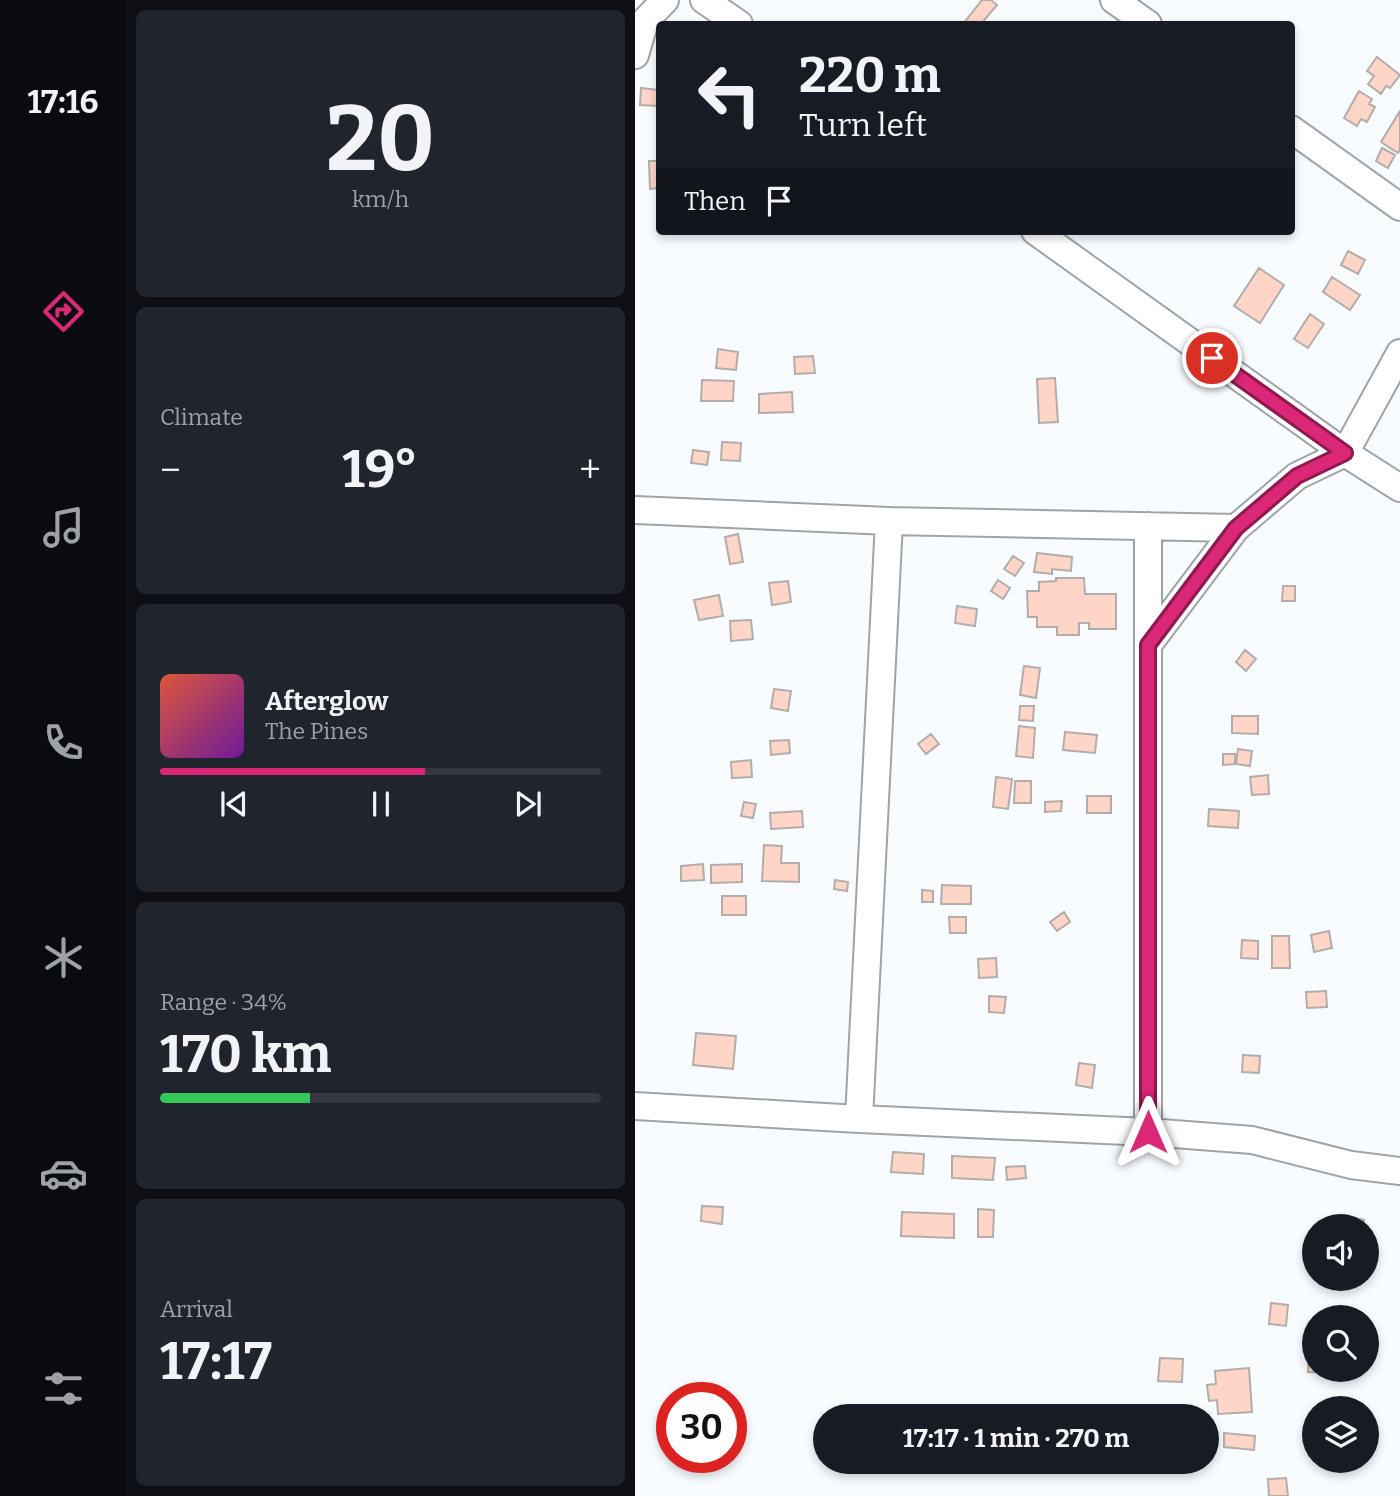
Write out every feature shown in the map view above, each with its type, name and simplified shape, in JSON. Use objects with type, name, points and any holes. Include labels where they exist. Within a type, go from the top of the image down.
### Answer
[{"type":"street","points":[[635,55],[645,21],[665,0]]},
{"type":"street","points":[[704,0],[735,21]]},
{"type":"street","points":[[1114,0],[1144,21]]},
{"type":"street","points":[[1295,132],[1400,207]]},
{"type":"street","points":[[1041,235],[1345,453],[1400,488]]},
{"type":"street","points":[[1148,645],[1236,528],[1297,476],[1345,453],[1400,353]]},
{"type":"street","points":[[635,510],[889,521],[1236,528]]},
{"type":"street","points":[[859,1119],[889,521]]},
{"type":"street","points":[[1148,526],[1148,1132]]},
{"type":"street","points":[[635,1106],[1148,1132],[1252,1140],[1351,1166],[1400,1171]]},
{"type":"building","points":[[982,0],[991,0],[997,5],[984,21],[965,21]]},
{"type":"building","points":[[1377,57],[1400,75],[1390,88],[1386,86],[1381,94],[1368,84],[1374,76],[1367,71]]},
{"type":"building","points":[[641,88],[656,90],[656,106],[640,105]]},
{"type":"building","points":[[1359,91],[1372,99],[1369,104],[1375,107],[1367,122],[1361,119],[1357,126],[1344,118]]},
{"type":"building","points":[[1400,111],[1400,150],[1398,153],[1381,142]]},
{"type":"building","points":[[1382,148],[1395,155],[1388,168],[1376,161]]},
{"type":"building","points":[[649,161],[656,161],[656,188],[650,189]]},
{"type":"building","points":[[1348,251],[1365,260],[1358,274],[1341,265]]},
{"type":"building","points":[[1259,268],[1284,285],[1260,323],[1234,306]]},
{"type":"building","points":[[1332,277],[1360,295],[1350,310],[1323,292]]},
{"type":"building","points":[[1310,314],[1324,324],[1308,348],[1294,339]]},
{"type":"building","points":[[718,349],[738,352],[736,370],[716,368]]},
{"type":"building","points":[[813,356],[815,373],[795,374],[794,357]]},
{"type":"building","points":[[1055,378],[1058,422],[1039,423],[1037,379]]},
{"type":"building","points":[[702,380],[734,381],[733,401],[701,401]]},
{"type":"building","points":[[792,392],[793,412],[759,413],[759,394]]},
{"type":"building","points":[[722,442],[741,443],[740,461],[721,460]]},
{"type":"building","points":[[693,450],[709,452],[707,465],[691,463]]},
{"type":"building","points":[[738,534],[743,562],[730,564],[725,537]]},
{"type":"building","points":[[1037,553],[1072,557],[1071,571],[1052,569],[1052,574],[1034,572]]},
{"type":"building","points":[[1013,556],[1024,563],[1015,576],[1004,569]]},
{"type":"building","points":[[1056,578],[1084,578],[1085,594],[1116,594],[1116,629],[1089,629],[1089,623],[1079,623],[1079,635],[1057,635],[1057,627],[1037,627],[1037,617],[1028,617],[1027,591],[1039,591],[1039,582],[1056,581]]},
{"type":"building","points":[[998,580],[1010,588],[1003,599],[991,591]]},
{"type":"building","points":[[788,581],[791,602],[772,605],[769,583]]},
{"type":"building","points":[[1283,586],[1295,586],[1295,601],[1282,601]]},
{"type":"building","points":[[719,595],[723,616],[699,620],[694,600]]},
{"type":"building","points":[[957,606],[977,609],[975,626],[955,623]]},
{"type":"building","points":[[751,620],[753,639],[731,641],[730,621]]},
{"type":"building","points":[[1245,650],[1256,659],[1246,671],[1236,662]]},
{"type":"building","points":[[1024,666],[1040,668],[1036,698],[1020,695]]},
{"type":"building","points":[[774,689],[791,691],[788,711],[771,708]]},
{"type":"building","points":[[1020,706],[1034,706],[1033,721],[1019,720]]},
{"type":"building","points":[[1232,716],[1258,716],[1258,734],[1232,733]]},
{"type":"building","points":[[1019,726],[1035,728],[1033,758],[1016,756]]},
{"type":"building","points":[[1065,732],[1097,735],[1095,753],[1063,750]]},
{"type":"building","points":[[931,734],[939,744],[926,754],[918,744]]},
{"type":"building","points":[[789,740],[790,753],[771,755],[770,741]]},
{"type":"building","points":[[1238,749],[1252,751],[1250,766],[1236,764]]},
{"type":"building","points":[[1223,754],[1235,754],[1235,764],[1223,765]]},
{"type":"building","points":[[751,760],[752,777],[732,778],[731,762]]},
{"type":"building","points":[[1268,775],[1269,794],[1252,795],[1250,777]]},
{"type":"building","points":[[996,777],[1012,779],[1008,809],[993,807]]},
{"type":"building","points":[[1015,781],[1031,781],[1031,803],[1014,803]]},
{"type":"building","points":[[1087,796],[1111,796],[1111,813],[1087,813]]},
{"type":"building","points":[[1062,801],[1061,811],[1045,812],[1045,802]]},
{"type":"building","points":[[744,802],[756,804],[753,818],[741,816]]},
{"type":"building","points":[[1209,809],[1239,811],[1238,828],[1208,826]]},
{"type":"building","points":[[802,811],[803,827],[771,829],[770,813]]},
{"type":"building","points":[[764,845],[782,846],[781,863],[799,863],[799,882],[762,881]]},
{"type":"building","points":[[703,864],[704,880],[681,881],[681,866]]},
{"type":"building","points":[[742,864],[742,882],[711,883],[711,865]]},
{"type":"building","points":[[835,880],[848,882],[847,891],[834,889]]},
{"type":"building","points":[[942,885],[971,886],[971,904],[941,904]]},
{"type":"building","points":[[922,890],[933,891],[933,902],[922,902]]},
{"type":"building","points":[[722,896],[746,896],[746,915],[722,915]]},
{"type":"building","points":[[1064,912],[1070,922],[1057,931],[1050,922]]},
{"type":"building","points":[[949,917],[966,917],[966,933],[950,933]]},
{"type":"building","points":[[1329,931],[1332,948],[1314,952],[1311,935]]},
{"type":"building","points":[[1272,936],[1289,936],[1290,968],[1272,968]]},
{"type":"building","points":[[1242,940],[1258,941],[1258,959],[1241,958]]},
{"type":"building","points":[[996,958],[997,977],[979,978],[978,959]]},
{"type":"building","points":[[1326,991],[1327,1007],[1307,1008],[1306,992]]},
{"type":"building","points":[[989,996],[1006,997],[1004,1013],[989,1012]]},
{"type":"building","points":[[696,1033],[736,1036],[733,1069],[693,1065]]},
{"type":"building","points":[[1243,1055],[1260,1056],[1259,1073],[1242,1072]]},
{"type":"building","points":[[1079,1063],[1095,1065],[1092,1088],[1076,1085]]},
{"type":"building","points":[[893,1152],[924,1154],[923,1174],[891,1172]]},
{"type":"building","points":[[952,1156],[995,1158],[993,1180],[952,1178]]},
{"type":"building","points":[[1025,1166],[1026,1178],[1007,1180],[1006,1167]]},
{"type":"building","points":[[702,1206],[723,1207],[722,1224],[701,1221]]},
{"type":"building","points":[[978,1209],[994,1210],[993,1237],[978,1237]]},
{"type":"building","points":[[902,1212],[954,1214],[954,1238],[901,1236]]},
{"type":"building","points":[[1271,1303],[1288,1305],[1286,1326],[1269,1324]]},
{"type":"building","points":[[1160,1358],[1183,1359],[1182,1382],[1158,1381]]},
{"type":"building","points":[[1249,1368],[1252,1412],[1219,1414],[1217,1400],[1209,1401],[1207,1385],[1216,1384],[1215,1371]]},
{"type":"building","points":[[1224,1433],[1255,1436],[1254,1450],[1224,1447]]},
{"type":"building","points":[[1286,1478],[1288,1496],[1269,1496],[1268,1479]]},
{"type":"route","points":[[1148,1132],[1148,645],[1236,528],[1297,476],[1345,453],[1212,358]]}]
